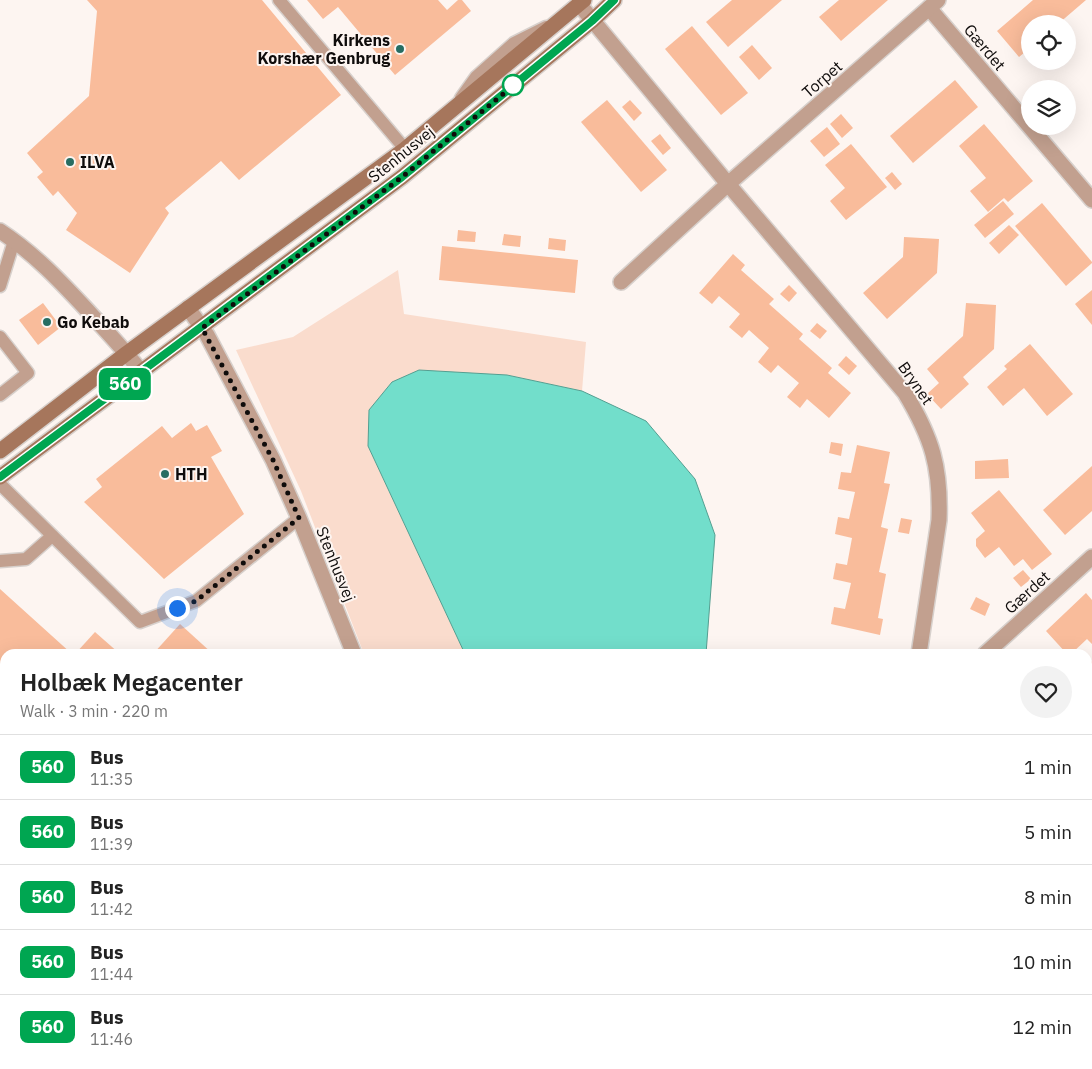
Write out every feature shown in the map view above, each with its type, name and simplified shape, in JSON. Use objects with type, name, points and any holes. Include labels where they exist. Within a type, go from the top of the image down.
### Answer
[{"type":"street","name":"Stenhusvej","points":[[0,477],[402,177],[592,21],[614,0]]},
{"type":"street","name":"Stenhusvej","points":[[0,451],[126,353],[405,149],[581,2]]},
{"type":"street","points":[[581,2],[592,21],[728,184]]},
{"type":"street","name":"Torpet","points":[[621,282],[728,184],[934,4]]},
{"type":"street","name":"Gærdet","points":[[934,4],[1092,200]]},
{"type":"street","name":"Brynet","points":[[728,184],[905,393],[928,436],[935,456],[939,477],[939,520],[920,649]]},
{"type":"street","points":[[0,231],[14,240],[52,273],[126,353],[140,372]]},
{"type":"street","name":"Stenhusvej","points":[[188,308],[202,328],[273,460],[299,518],[352,649]]},
{"type":"street","name":"Gærdet","points":[[991,649],[1092,557]]},
{"type":"lane","points":[[279,0],[405,149]]},
{"type":"lane","points":[[0,286],[14,240]]},
{"type":"lane","points":[[0,337],[28,373],[0,395]]},
{"type":"lane","points":[[0,484],[140,622],[196,601],[299,518]]},
{"type":"lane","points":[[0,561],[26,559],[52,536]]},
{"type":"shaded area","points":[[398,270],[404,314],[586,342],[582,391],[507,375],[368,446],[463,649],[362,649],[301,491],[236,350],[293,337]]},
{"type":"shaded area","points":[[419,370],[507,375],[582,391],[646,421],[695,479],[715,535],[706,649],[463,649],[368,446],[369,410],[392,382]]},
{"type":"building","points":[[87,0],[262,0],[341,95],[239,180],[221,161],[165,208],[169,213],[130,273],[66,230],[77,213],[58,191],[53,196],[37,177],[43,172],[27,153],[89,96],[97,11]]},
{"type":"building","name":"Kirkens Korshær Genbrug","points":[[307,0],[438,0],[447,10],[458,0],[462,0],[471,11],[395,75],[338,7],[323,19]]},
{"type":"building","points":[[732,0],[782,0],[728,47],[706,22]]},
{"type":"building","points":[[839,0],[888,0],[841,41],[819,17]]},
{"type":"building","points":[[1033,0],[1086,0],[1068,15],[1021,15],[1021,55],[1019,57],[997,31]]},
{"type":"building","points":[[692,26],[748,93],[721,115],[665,49]]},
{"type":"building","points":[[752,45],[772,68],[759,80],[739,57]]},
{"type":"building","points":[[955,80],[978,107],[913,163],[890,136]]},
{"type":"building","points":[[607,100],[667,170],[641,192],[581,122]]},
{"type":"building","points":[[630,100],[642,113],[634,121],[622,107]]},
{"type":"building","points":[[841,114],[853,128],[842,138],[830,124]]},
{"type":"building","points":[[984,124],[1033,181],[1008,202],[1004,198],[988,212],[970,191],[986,178],[959,146]]},
{"type":"building","points":[[827,127],[840,144],[824,157],[810,141]]},
{"type":"building","points":[[660,134],[671,148],[663,155],[651,141]]},
{"type":"building","points":[[851,144],[887,187],[846,220],[830,201],[845,188],[825,165]]},
{"type":"building","points":[[892,172],[902,184],[895,190],[885,178]]},
{"type":"building","points":[[1003,201],[1014,214],[985,238],[974,225]]},
{"type":"building","points":[[1042,203],[1092,262],[1066,286],[1015,226]]},
{"type":"building","points":[[1009,225],[1019,235],[999,254],[989,243]]},
{"type":"building","points":[[458,230],[476,232],[475,242],[457,241]]},
{"type":"building","points":[[504,234],[521,236],[520,247],[502,245]]},
{"type":"building","points":[[904,237],[939,239],[937,273],[887,319],[863,293],[903,257]]},
{"type":"building","points":[[549,238],[566,240],[565,251],[548,249]]},
{"type":"building","points":[[442,246],[578,260],[575,293],[439,280]]},
{"type":"building","points":[[733,254],[745,265],[741,270],[774,299],[769,304],[803,334],[799,339],[832,368],[828,373],[851,393],[829,418],[807,399],[800,408],[787,397],[799,383],[778,365],[771,373],[758,362],[769,348],[749,330],[742,338],[729,327],[740,314],[719,296],[712,304],[699,293]]},
{"type":"building","points":[[789,285],[797,293],[789,302],[780,294]]},
{"type":"building","points":[[1092,290],[1092,325],[1075,304]]},
{"type":"building","points":[[43,303],[61,327],[38,345],[19,320]]},
{"type":"building","points":[[966,303],[996,305],[994,349],[963,377],[969,384],[941,409],[927,394],[939,383],[927,369],[963,336]]},
{"type":"building","points":[[817,323],[827,331],[820,339],[810,331]]},
{"type":"building","points":[[1030,344],[1073,394],[1047,416],[1024,388],[1003,406],[987,387],[1007,369],[1004,366]]},
{"type":"building","points":[[846,356],[857,366],[849,375],[838,365]]},
{"type":"building","points":[[191,423],[196,431],[207,425],[222,451],[211,457],[244,514],[164,579],[84,502],[102,487],[96,479],[162,426],[172,438]]},
{"type":"building","points":[[831,442],[843,444],[841,456],[829,453]]},
{"type":"building","points":[[857,445],[890,452],[884,483],[890,484],[881,527],[888,529],[879,572],[886,574],[878,618],[883,619],[880,635],[831,624],[834,607],[845,609],[851,583],[833,579],[836,563],[847,565],[852,538],[835,534],[838,517],[849,519],[855,492],[838,489],[841,472],[851,473]]},
{"type":"building","points":[[1008,459],[1009,478],[975,479],[975,461]]},
{"type":"building","points":[[1092,466],[1092,511],[1065,535],[1043,510]]},
{"type":"building","points":[[999,490],[1052,554],[1032,570],[1023,559],[1014,566],[999,547],[985,558],[976,546],[976,539],[985,531],[971,513]]},
{"type":"building","points":[[901,518],[912,520],[909,534],[898,532]]},
{"type":"building","points":[[1023,570],[1031,579],[1021,587],[1013,578]]},
{"type":"building","points":[[0,589],[66,649],[0,649]]},
{"type":"building","points":[[1086,593],[1092,600],[1092,644],[1087,639],[1076,649],[1062,649],[1046,631]]},
{"type":"building","points":[[976,597],[990,604],[985,616],[970,609]]},
{"type":"building","points":[[180,624],[208,649],[158,649]]},
{"type":"building","points":[[95,632],[114,649],[80,649]]},
{"type":"bus line","name":"560","points":[[0,477],[402,177],[592,21],[614,0]]},
{"type":"place","name":"Kirkens Korshær Genbrug","points":[[400,49]]},
{"type":"place","name":"ILVA","points":[[70,162]]},
{"type":"place","name":"Go Kebab","points":[[47,322]]},
{"type":"place","name":"HTH","points":[[165,474]]},
{"type":"route","points":[[177,608],[196,601],[299,518],[273,460],[202,328],[402,177],[519,81],[513,85]]}]
